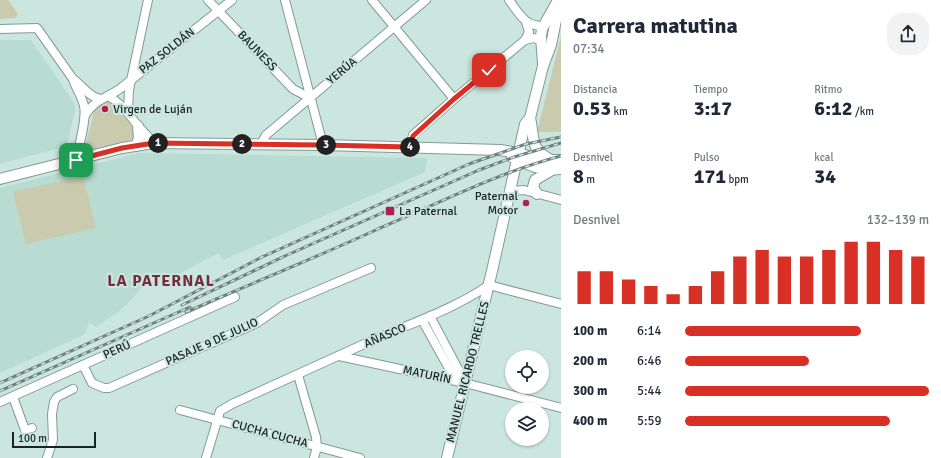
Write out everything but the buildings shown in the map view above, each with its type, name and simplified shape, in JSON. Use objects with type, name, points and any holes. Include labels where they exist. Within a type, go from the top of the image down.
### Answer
[{"type":"main road","points":[[543,66],[541,32],[559,0]]},
{"type":"main road","points":[[556,165],[540,154],[535,146],[532,138],[530,118],[543,66],[554,34],[559,0]]},
{"type":"main road","points":[[543,26],[550,25],[554,34]]},
{"type":"main road","points":[[541,40],[547,40],[554,34]]},
{"type":"main road","name":"MANUEL RICARDO TRELLES","points":[[447,458],[489,286],[525,124],[530,118]]},
{"type":"main road","points":[[136,146],[139,138],[138,126]]},
{"type":"main road","points":[[500,150],[522,141]]},
{"type":"main road","points":[[0,179],[76,160],[154,143],[322,145],[500,150],[556,165]]},
{"type":"main road","points":[[537,194],[533,187],[535,180],[556,165]]},
{"type":"street","points":[[128,111],[131,80],[148,0]]},
{"type":"street","name":"BAUNESS","points":[[208,0],[293,89],[310,98]]},
{"type":"street","name":"PAZ SOLDÁN","points":[[86,114],[91,105],[131,80],[232,0]]},
{"type":"street","points":[[286,0],[322,145]]},
{"type":"street","points":[[372,0],[454,99]]},
{"type":"street","name":"YERÚA","points":[[261,144],[266,135],[426,0]]},
{"type":"street","points":[[508,0],[526,22],[528,32],[525,40]]},
{"type":"street","points":[[526,22],[543,26]]},
{"type":"street","points":[[0,29],[37,28],[73,79],[83,102],[86,114],[76,160]]},
{"type":"street","points":[[410,147],[413,136],[454,99],[525,40],[533,38],[541,40]]},
{"type":"street","points":[[137,52],[138,57],[142,60],[153,62]]},
{"type":"street","points":[[73,79],[81,84],[92,96],[116,100],[128,111],[138,126],[154,143]]},
{"type":"street","points":[[511,191],[524,190],[561,200]]},
{"type":"street","name":"PASAJE 9 DE JULIO","points":[[83,365],[92,383],[104,388],[109,388],[257,323],[283,305],[371,268]]},
{"type":"street","points":[[489,286],[561,304]]},
{"type":"street","name":"AÑASCO","points":[[217,420],[220,411],[232,404],[422,320],[474,295],[489,286]]},
{"type":"street","name":"PERÚ","points":[[0,402],[235,298]]},
{"type":"street","points":[[430,316],[465,382]]},
{"type":"street","points":[[422,320],[451,372],[465,382]]},
{"type":"street","name":"MATURÍN","points":[[339,356],[465,382],[561,408]]},
{"type":"street","points":[[298,375],[313,425],[317,447],[314,458]]},
{"type":"street","points":[[47,458],[52,440],[52,414],[54,402],[57,397],[73,389]]},
{"type":"street","points":[[13,396],[24,430],[32,428]]},
{"type":"street","name":"CUCHA CUCHA","points":[[180,410],[360,458]]},
{"type":"street","points":[[206,458],[217,420]]},
{"type":"shaded area","points":[[0,0],[8,0],[18,14],[15,18],[0,19]]},
{"type":"shaded area","points":[[561,36],[561,132],[537,132]]},
{"type":"shaded area","points":[[0,40],[31,40],[75,104],[67,146],[0,164]]},
{"type":"shaded area","points":[[102,102],[111,102],[135,129],[135,139],[89,150],[85,147],[95,108]]},
{"type":"shaded area","points":[[139,153],[427,158],[425,172],[223,260],[219,253],[165,281],[150,272],[143,285],[133,298],[118,312],[96,327],[89,322],[85,334],[0,373],[0,188]]},
{"type":"shaded area","points":[[83,176],[96,228],[26,244],[13,192]]},
{"type":"railway","points":[[0,383],[149,316],[262,257],[469,164],[526,144],[561,137]]},
{"type":"railway","points":[[182,305],[287,255],[479,170],[514,157],[561,143]]},
{"type":"railway","points":[[186,312],[468,189],[514,171],[561,156]]},
{"type":"railway","points":[[0,391],[190,307]]},
{"type":"place","name":"Virgen de Luján","points":[[105,109]]},
{"type":"place","name":"Paternal Motor","points":[[526,203]]},
{"type":"place","name":"La Paternal","points":[[390,211]]},
{"type":"district","name":"LA PATERNAL","points":[[161,281]]},
{"type":"route","points":[[76,160],[122,148],[154,143],[410,147],[410,141],[413,136],[489,70]]}]
